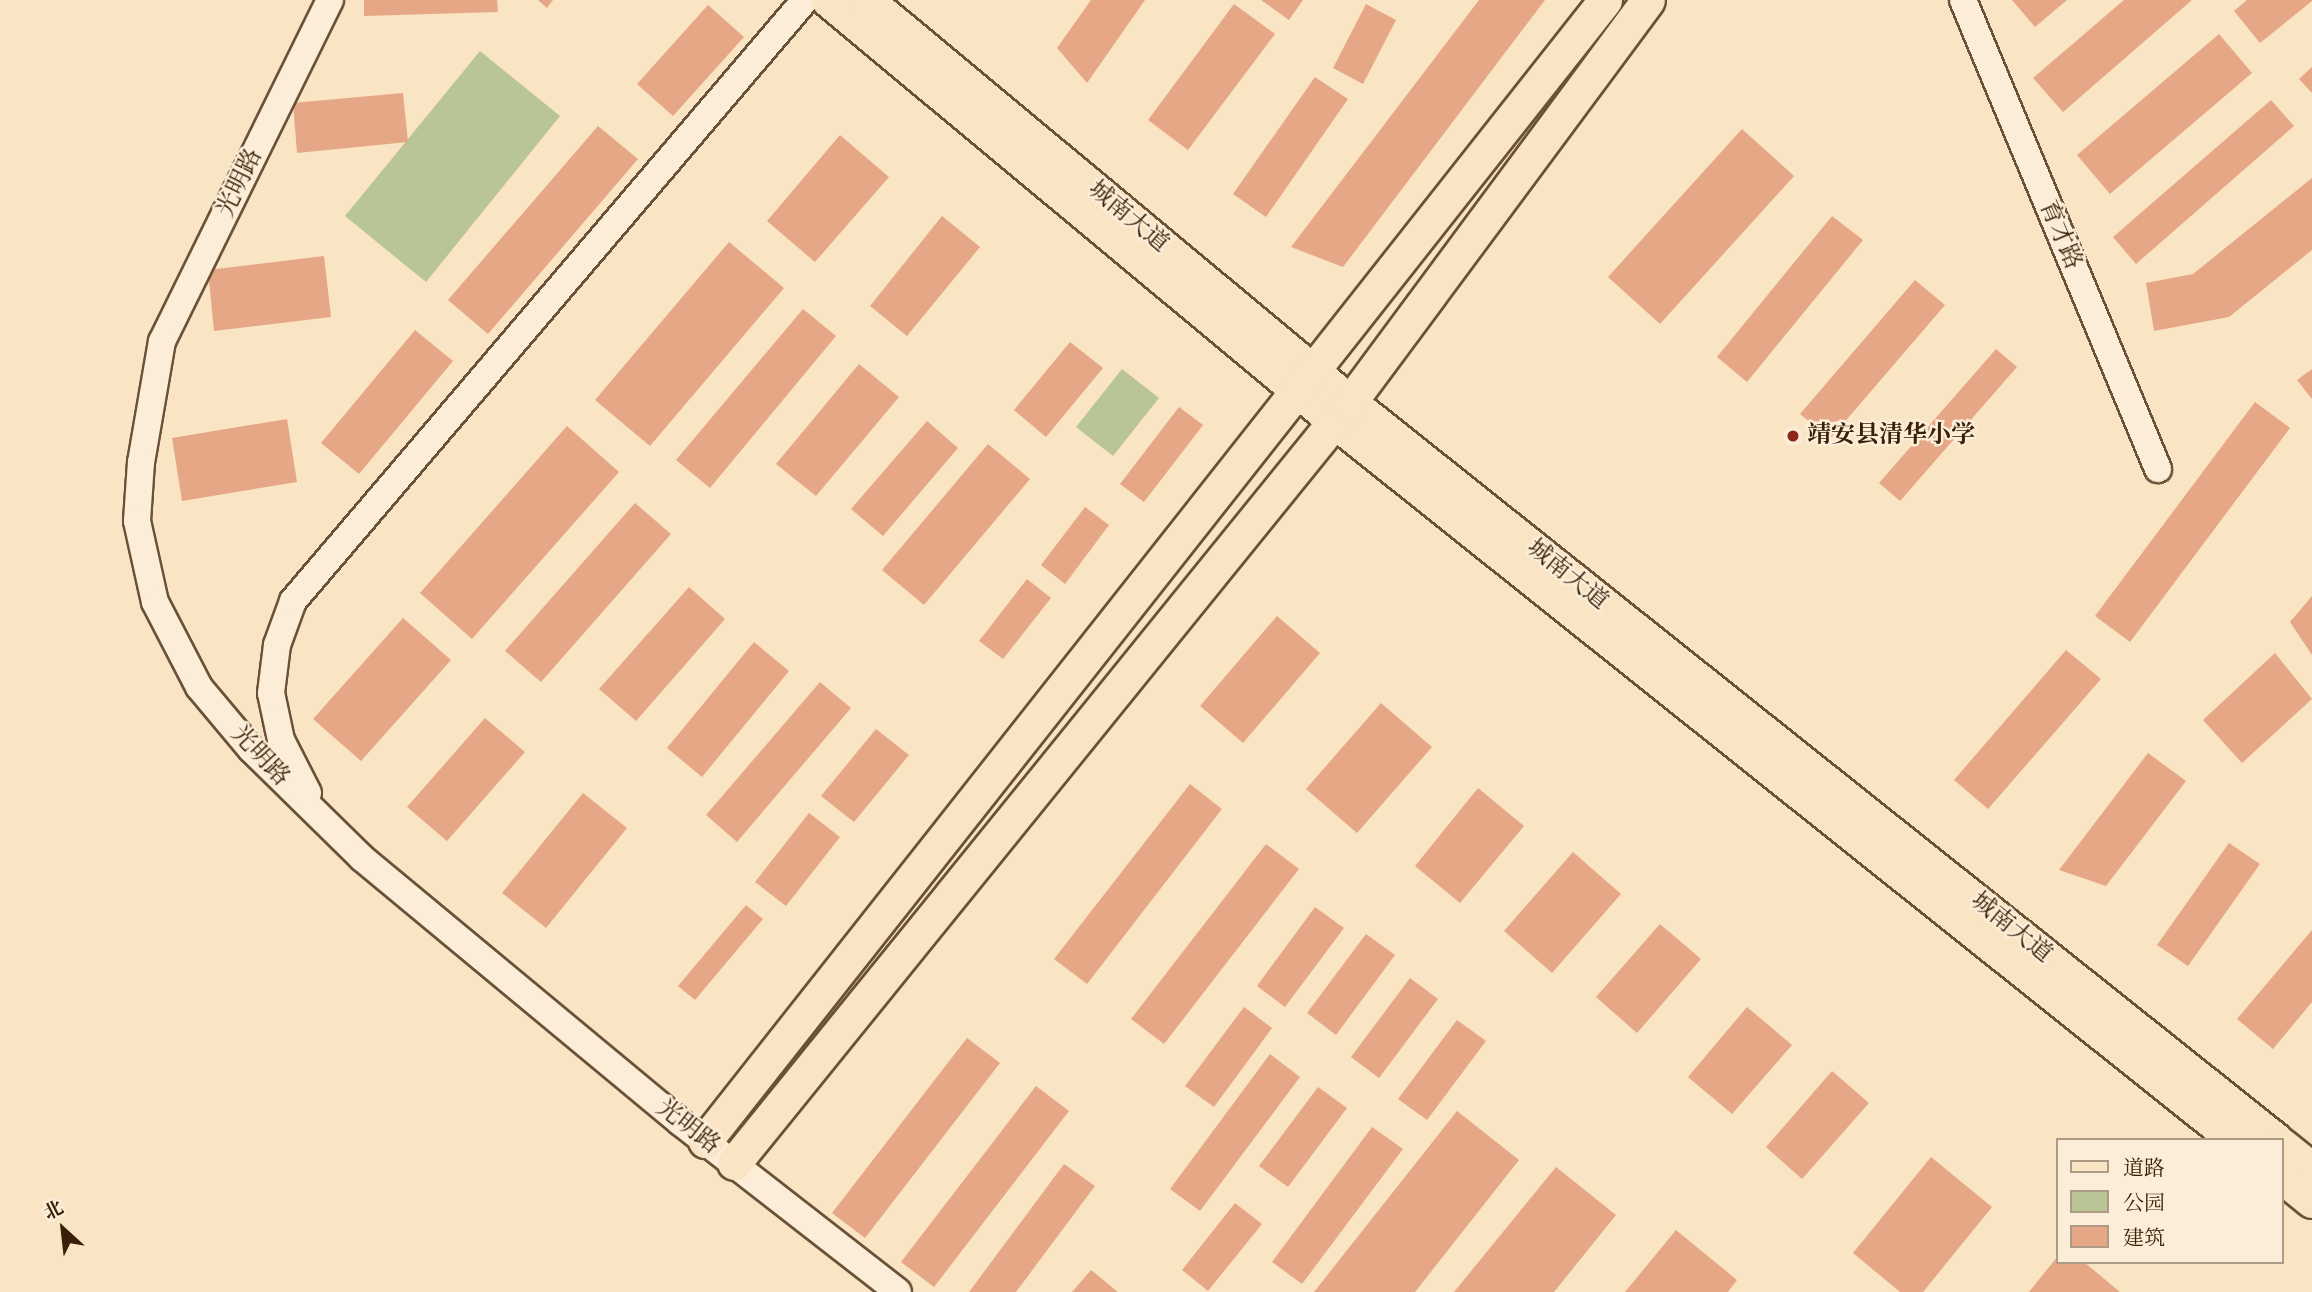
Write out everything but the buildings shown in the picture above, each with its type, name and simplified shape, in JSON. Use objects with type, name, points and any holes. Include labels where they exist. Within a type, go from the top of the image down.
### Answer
[{"type":"main road","name":"城南大道","points":[[828,0],[1305,381],[2233,1138]]},
{"type":"main road","name":"城南大道","points":[[867,0],[1305,381]]},
{"type":"main road","points":[[705,1141],[1605,0]]},
{"type":"main road","points":[[734,1163],[1342,411],[1648,0]]},
{"type":"main road","name":"城南大道","points":[[1342,411],[2273,1138]]},
{"type":"main road","points":[[2284,1147],[2312,1169]]},
{"type":"main road","points":[[2284,1179],[2312,1201]]},
{"type":"street","name":"光明路","points":[[330,0],[162,341],[146,426],[137,521],[155,602],[199,687],[251,749],[362,858],[705,1141],[898,1292]]},
{"type":"street","points":[[362,858],[299,781],[281,740],[271,692],[277,645],[293,601],[805,0]]},
{"type":"street","name":"育才路","points":[[1963,0],[2158,469]]},
{"type":"green space","points":[[480,51],[560,116],[426,282],[345,216]]},
{"type":"green space","points":[[1122,369],[1159,398],[1113,456],[1076,427]]},
{"type":"place","name":"靖安县清华小学","points":[[1793,436]]}]
